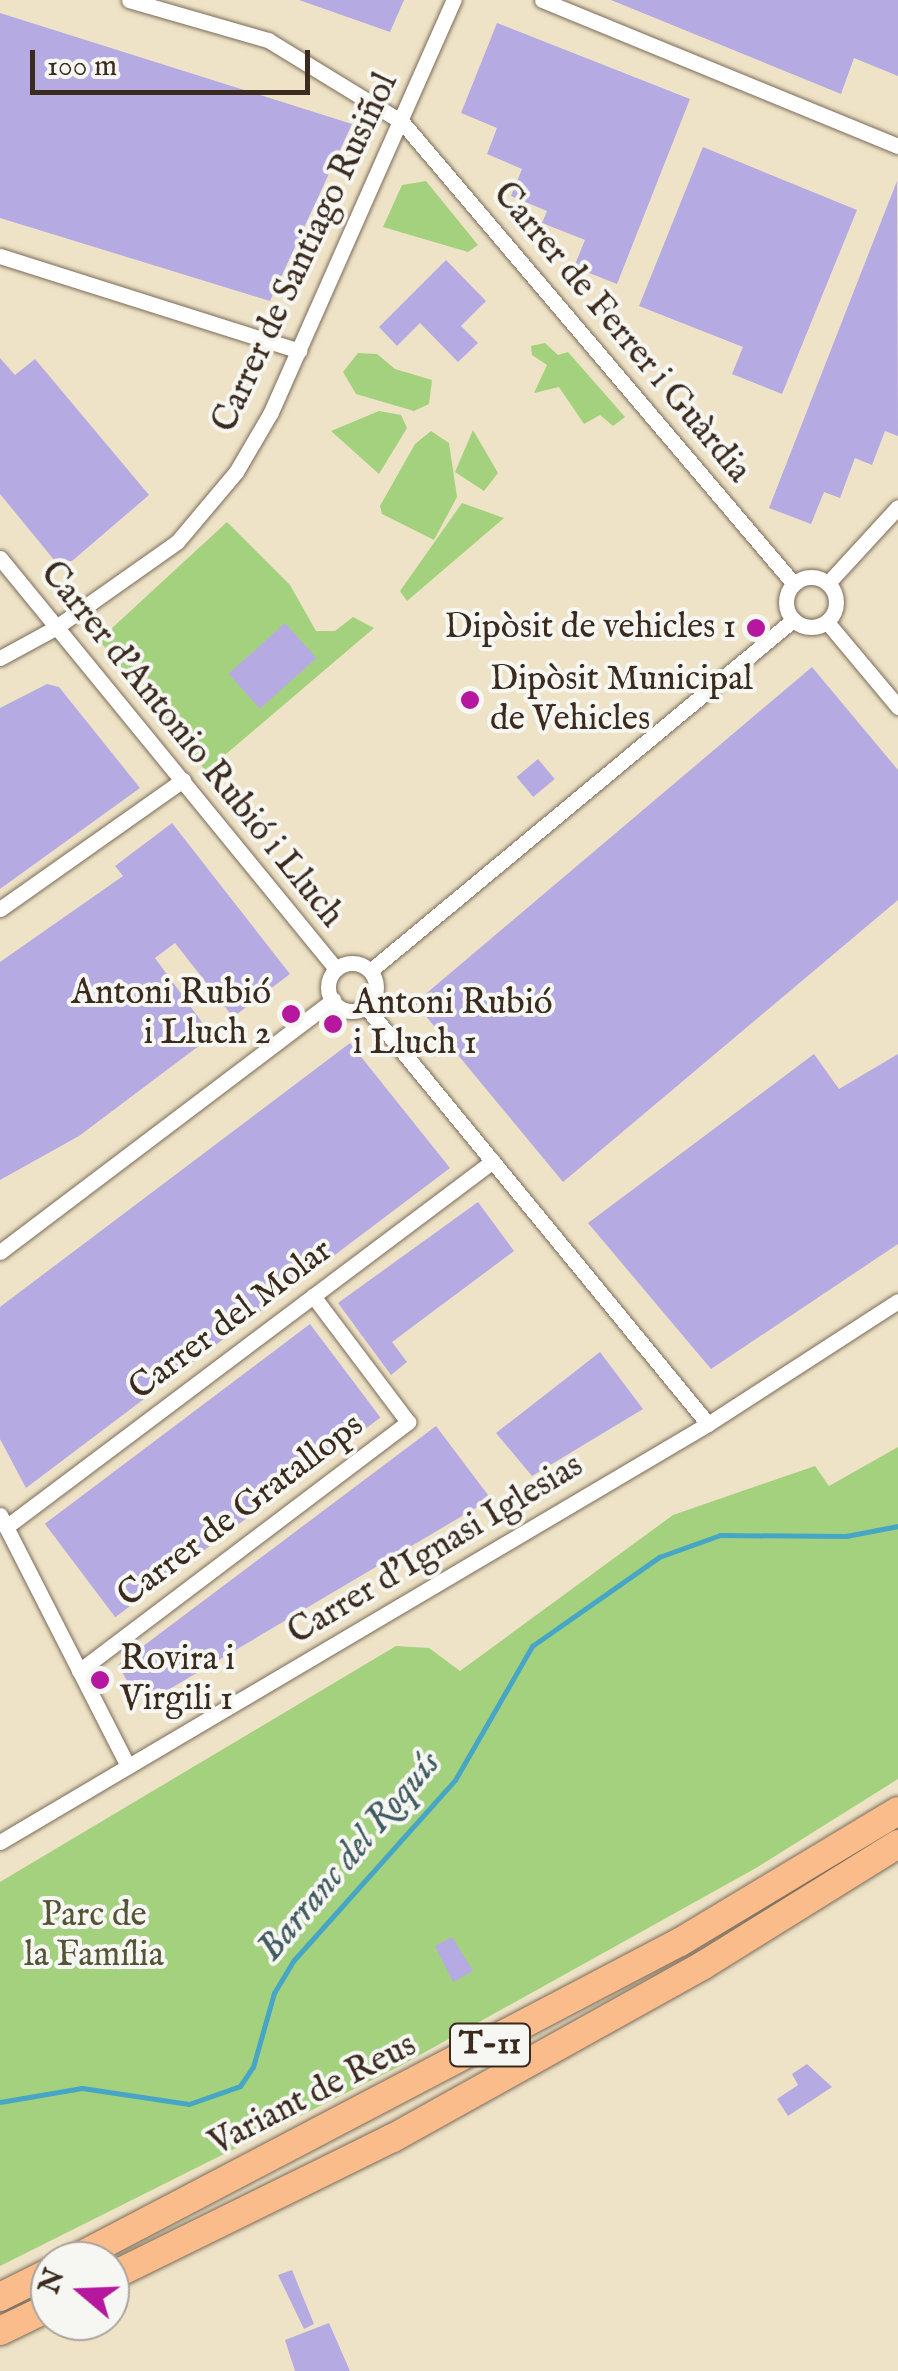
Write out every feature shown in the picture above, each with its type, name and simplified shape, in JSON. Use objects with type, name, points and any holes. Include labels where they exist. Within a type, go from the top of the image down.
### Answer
[{"type":"highway","name":"Variant de Reus","points":[[109,2241],[663,1951],[898,1811]]},
{"type":"highway","name":"Variant de Reus","points":[[130,2267],[393,2138],[702,1966],[898,1844]]},
{"type":"highway","points":[[0,2297],[30,2282]]},
{"type":"highway","points":[[0,2331],[30,2317]]},
{"type":"street","name":"Carrer de Ferrer i Guàrdia","points":[[130,0],[268,40],[402,122],[794,584]]},
{"type":"street","name":"Carrer de Santiago Rusiñol","points":[[0,658],[55,628],[176,542],[236,472],[299,351],[454,0]]},
{"type":"street","points":[[542,0],[898,146]]},
{"type":"street","points":[[0,256],[299,351]]},
{"type":"street","points":[[828,584],[898,507]]},
{"type":"street","name":"Carrer d'Antonio Rubió i Lluch","points":[[0,558],[336,969]]},
{"type":"street","points":[[811,577],[828,584],[836,603],[827,622],[810,628],[793,620],[786,603],[794,584],[811,577]]},
{"type":"street","points":[[370,971],[793,620]]},
{"type":"street","points":[[827,622],[898,707]]},
{"type":"street","points":[[0,910],[184,780]]},
{"type":"street","points":[[354,963],[370,971],[376,992],[366,1007],[348,1010],[332,1000],[328,986],[336,969],[354,963]]},
{"type":"street","points":[[0,1252],[332,1000]]},
{"type":"street","points":[[366,1007],[708,1424]]},
{"type":"street","name":"Carrer del Molar","points":[[3,1521],[492,1161]]},
{"type":"street","name":"Carrer de Gratallops","points":[[80,1671],[408,1422],[313,1296]]},
{"type":"street","name":"Carrer d'Ignasi Iglesias","points":[[0,1842],[708,1424],[898,1301]]},
{"type":"street","points":[[3,1521],[128,1766]]},
{"type":"green space","points":[[426,181],[478,245],[468,252],[383,227],[402,185]]},
{"type":"green space","points":[[545,343],[558,355],[568,352],[625,417],[613,426],[600,415],[584,424],[559,387],[534,393],[547,365],[532,355],[531,346]]},
{"type":"green space","points":[[358,353],[377,354],[395,369],[432,380],[429,404],[414,411],[356,394],[343,372]]},
{"type":"green space","points":[[379,411],[401,415],[407,428],[379,474],[331,431]]},
{"type":"green space","points":[[473,430],[498,473],[484,491],[455,472]]},
{"type":"green space","points":[[431,431],[449,443],[457,497],[434,540],[382,514],[380,506],[415,444]]},
{"type":"green space","points":[[462,503],[504,518],[407,601],[400,591]]},
{"type":"green space","points":[[227,522],[290,585],[316,631],[335,631],[353,617],[374,628],[206,771],[99,640]]},
{"type":"green space","name":"Parc de la Família","points":[[898,1447],[898,1779],[756,1868],[400,2066],[50,2241],[30,2241],[30,2251],[0,2266],[0,1882],[396,1646],[429,1648],[460,1671],[673,1515],[815,1466],[829,1486]]},
{"type":"building","points":[[299,0],[404,0],[390,32]]},
{"type":"building","points":[[611,0],[898,0],[898,76],[854,58],[841,94]]},
{"type":"building","points":[[0,13],[352,124],[270,301],[0,218]]},
{"type":"building","points":[[497,23],[690,99],[617,284],[574,267],[585,240],[542,223],[547,211],[511,196],[522,169],[487,154],[497,128],[461,113]]},
{"type":"building","points":[[703,147],[857,210],[782,394],[732,374],[743,347],[639,306]]},
{"type":"building","points":[[897,181],[898,436],[885,431],[872,465],[855,458],[840,498],[824,492],[811,524],[769,508]]},
{"type":"building","points":[[446,260],[486,301],[461,326],[478,343],[458,362],[420,323],[397,346],[379,327]]},
{"type":"building","points":[[0,358],[15,375],[35,359],[149,495],[72,561],[55,561],[0,494]]},
{"type":"building","points":[[285,623],[316,658],[260,709],[229,674]]},
{"type":"building","points":[[812,667],[898,770],[898,900],[563,1182],[415,1003]]},
{"type":"building","points":[[47,684],[59,687],[140,788],[0,889],[0,708]]},
{"type":"building","points":[[538,759],[555,779],[533,797],[517,777]]},
{"type":"building","points":[[172,823],[290,974],[233,1017],[175,943],[155,958],[212,1036],[79,1136],[0,1180],[0,962],[123,876],[115,866]]},
{"type":"building","points":[[350,1043],[450,1168],[26,1488],[0,1439],[0,1307]]},
{"type":"building","points":[[814,1054],[839,1089],[898,1054],[898,1244],[711,1369],[588,1223]]},
{"type":"building","points":[[478,1202],[514,1251],[392,1342],[407,1362],[391,1375],[338,1303]]},
{"type":"building","points":[[310,1324],[380,1417],[115,1617],[45,1524]]},
{"type":"building","points":[[600,1352],[643,1409],[532,1476],[496,1433]]},
{"type":"building","points":[[436,1426],[491,1499],[156,1697],[134,1693],[118,1665]]},
{"type":"building","points":[[452,1937],[473,1971],[453,1982],[435,1946]]},
{"type":"building","points":[[807,2064],[832,2087],[788,2116],[777,2099],[798,2085],[792,2074]]},
{"type":"building","points":[[292,2270],[314,2324],[304,2329],[278,2275]]},
{"type":"building","points":[[329,2323],[350,2371],[295,2371],[285,2340]]},
{"type":"waterway","name":"Barranc del Roquís","points":[[0,2102],[82,2088],[189,2104],[240,2086],[253,2067],[274,1993],[294,1960],[455,1780],[532,1646],[659,1557],[720,1535],[846,1536],[898,1526]]},
{"type":"place","name":"Dipòsit de vehicles 1","points":[[756,628]]},
{"type":"place","name":"Dipòsit Municipal de Vehicles","points":[[470,700]]},
{"type":"place","name":"Antoni Rubió i Lluch 2","points":[[291,1014]]},
{"type":"place","name":"Antoni Rubió i Lluch 1","points":[[333,1024]]},
{"type":"place","name":"Rovira i Virgili 1","points":[[100,1680]]}]
